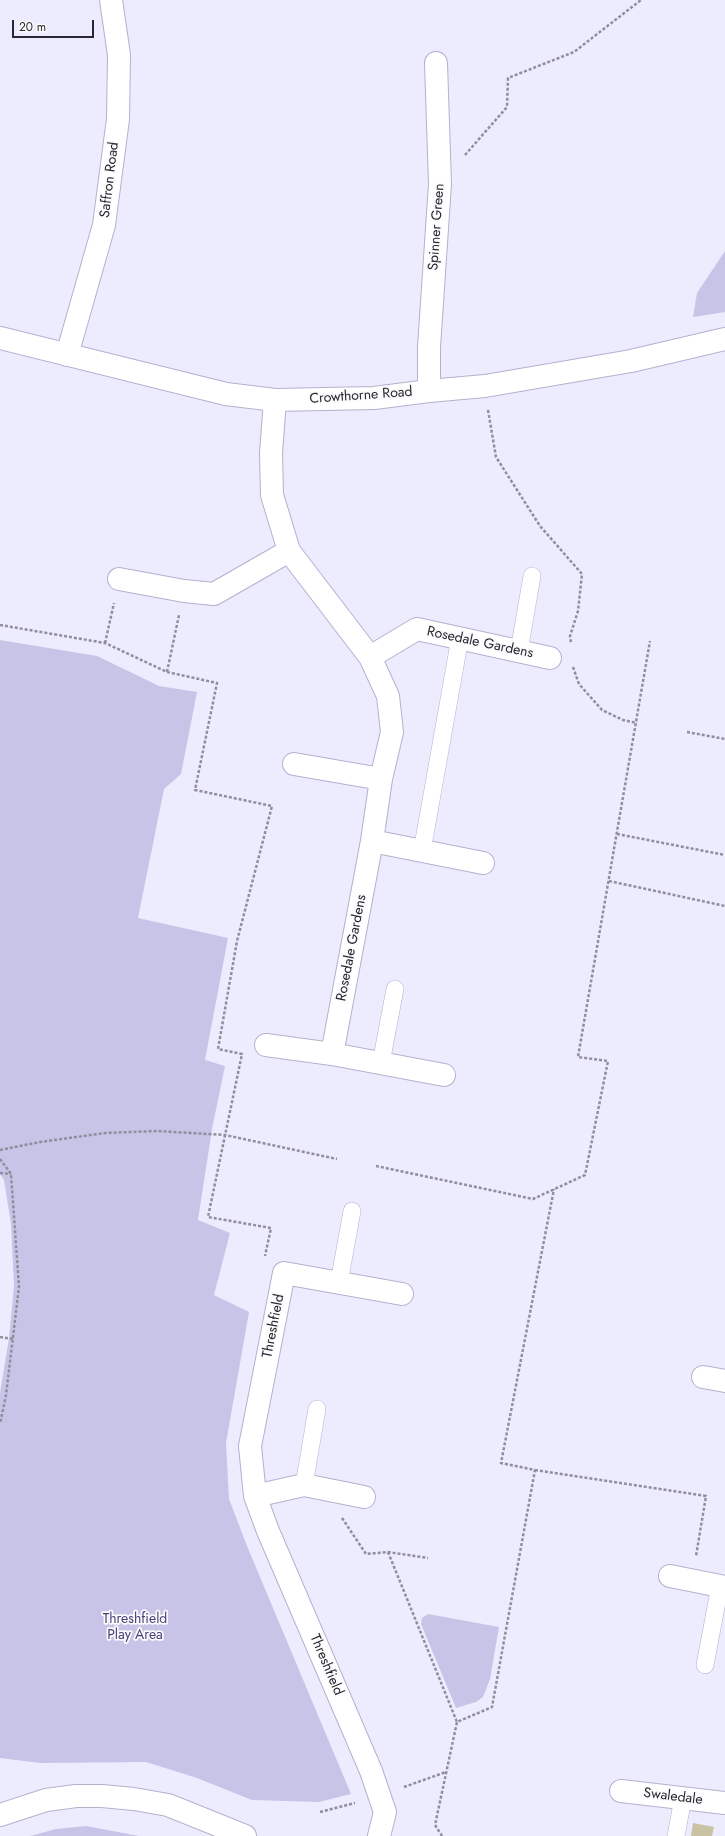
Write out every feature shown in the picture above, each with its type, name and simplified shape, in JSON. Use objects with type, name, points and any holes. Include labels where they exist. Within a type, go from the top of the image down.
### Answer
[{"type":"street","name":"Saffron Road","points":[[67,355],[104,225],[118,119],[119,55],[111,0]]},
{"type":"street","name":"Spinner Green","points":[[429,391],[429,347],[440,184],[436,63]]},
{"type":"street","name":"Crowthorne Road","points":[[0,338],[226,394],[275,400],[374,398],[485,386],[616,363],[725,339]]},
{"type":"street","name":"Rosedale Gardens","points":[[275,400],[271,453],[272,495],[289,551],[370,657],[388,696],[392,732],[381,779],[372,841],[332,1054]]},
{"type":"street","points":[[119,579],[184,591],[214,594],[289,551]]},
{"type":"street","name":"Rosedale Gardens","points":[[370,657],[417,629],[550,658]]},
{"type":"street","points":[[294,764],[381,779]]},
{"type":"street","points":[[372,841],[483,863]]},
{"type":"street","points":[[266,1045],[332,1054],[444,1075]]},
{"type":"street","points":[[284,1273],[402,1294]]},
{"type":"street","name":"Threshfield","points":[[284,1273],[250,1446],[256,1496],[268,1531],[372,1771],[385,1812],[379,1836]]},
{"type":"street","points":[[703,1377],[725,1381]]},
{"type":"street","points":[[256,1496],[313,1487],[364,1497]]},
{"type":"street","points":[[670,1576],[723,1586]]},
{"type":"street","name":"Swaledale","points":[[621,1791],[725,1803]]},
{"type":"street","points":[[0,1815],[46,1800],[76,1796],[102,1796],[134,1799],[168,1805],[245,1836]]},
{"type":"lane","points":[[519,651],[532,576]]},
{"type":"lane","points":[[422,851],[460,638]]},
{"type":"lane","points":[[381,1063],[395,989]]},
{"type":"lane","points":[[339,1283],[352,1211]]},
{"type":"lane","points":[[313,1487],[318,1409]]},
{"type":"lane","points":[[705,1665],[723,1586]]},
{"type":"lane","points":[[676,1836],[683,1798]]},
{"type":"path","points":[[440,184],[507,107],[508,78],[574,52],[641,0]]},
{"type":"path","points":[[105,643],[119,579]]},
{"type":"path","points":[[167,672],[184,591]]},
{"type":"path","points":[[0,625],[105,643],[167,672],[217,683],[195,790],[272,806],[237,941],[218,1049],[242,1054],[208,1217],[271,1228],[264,1260],[284,1273]]},
{"type":"path","points":[[376,1166],[533,1199],[585,1174],[608,1061],[578,1057],[650,641]]},
{"type":"path","points":[[687,732],[725,740]]},
{"type":"path","points":[[617,834],[725,855]]},
{"type":"path","points":[[609,881],[725,906]]},
{"type":"path","points":[[0,1150],[40,1142],[105,1133],[157,1131],[225,1135],[337,1159]]},
{"type":"path","points":[[0,1159],[12,1174],[20,1287],[6,1395],[0,1424]]},
{"type":"path","points":[[0,1173],[12,1174]]},
{"type":"path","points":[[554,1189],[501,1463],[535,1470],[706,1496],[692,1580]]},
{"type":"path","points":[[0,1337],[13,1338]]},
{"type":"path","points":[[457,1722],[492,1707],[535,1470]]},
{"type":"path","points":[[313,1487],[366,1554],[388,1552],[428,1558]]},
{"type":"path","points":[[388,1552],[457,1722],[435,1825],[442,1836]]},
{"type":"path","points":[[397,1789],[447,1772]]},
{"type":"path","points":[[320,1812],[358,1802]]},
{"type":"green space","points":[[725,251],[725,312],[693,317],[697,293]]},
{"type":"green space","name":"Threshfield Play Area","points":[[0,640],[97,656],[159,686],[197,692],[181,774],[164,789],[138,918],[228,938],[205,1060],[225,1066],[212,1129],[198,1220],[230,1233],[214,1295],[249,1312],[226,1443],[229,1499],[247,1546],[351,1794],[319,1802],[252,1800],[197,1778],[146,1762],[40,1763],[0,1758],[0,1393],[9,1338],[14,1286],[11,1224],[4,1180],[0,1174]]},
{"type":"green space","points":[[428,1614],[499,1627],[490,1679],[483,1697],[476,1702],[456,1708],[421,1624],[422,1618]]},
{"type":"green space","points":[[86,1826],[139,1836],[30,1836],[56,1829]]},
{"type":"building","points":[[693,1823],[714,1827],[712,1836],[691,1836]]}]
